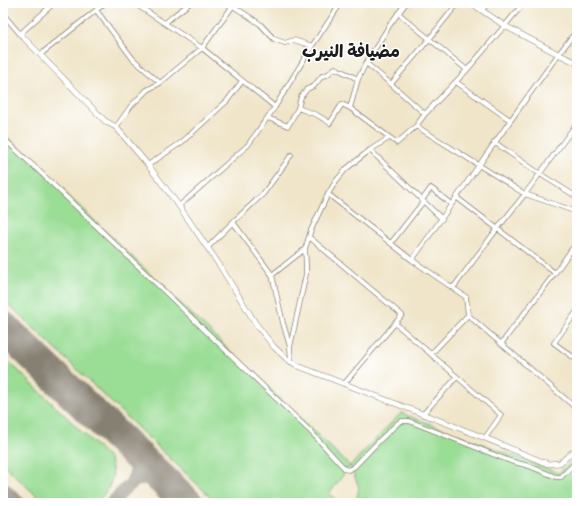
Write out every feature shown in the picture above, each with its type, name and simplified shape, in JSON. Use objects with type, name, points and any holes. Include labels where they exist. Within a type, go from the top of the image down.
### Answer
[{"type":"street","points":[[20,34],[54,3]]},
{"type":"street","points":[[41,54],[104,3]]},
{"type":"street","points":[[134,3],[202,48],[275,107]]},
{"type":"street","points":[[165,23],[190,3]]},
{"type":"street","points":[[180,206],[248,145],[268,118],[312,46],[341,3]]},
{"type":"street","points":[[350,108],[358,79],[366,63],[406,3]]},
{"type":"street","points":[[391,84],[458,3]]},
{"type":"street","points":[[471,3],[505,26],[577,63]]},
{"type":"street","points":[[482,10],[488,3]]},
{"type":"street","points":[[298,108],[317,115],[330,124],[342,104],[350,108],[396,143],[416,126],[425,114],[468,70],[524,3]]},
{"type":"street","points":[[116,127],[131,106],[147,90],[160,84],[202,48],[234,5],[260,24],[274,39],[285,43],[294,40],[312,46]]},
{"type":"street","points":[[96,10],[133,59],[160,84]]},
{"type":"street","points":[[398,13],[468,70]]},
{"type":"street","points":[[3,14],[63,79],[105,121],[116,127],[148,164],[180,206],[208,247],[256,324],[274,347],[291,363],[548,464],[560,464],[577,448]]},
{"type":"street","points":[[412,260],[442,219],[494,142],[577,30]]},
{"type":"street","points":[[366,63],[425,114]]},
{"type":"street","points":[[268,118],[288,126],[298,108],[299,101],[308,89],[314,86],[322,76],[327,75],[335,68],[358,79]]},
{"type":"street","points":[[148,164],[188,137],[227,101],[242,81]]},
{"type":"street","points":[[456,82],[510,120]]},
{"type":"street","points":[[453,288],[577,123]]},
{"type":"street","points":[[416,126],[525,194],[577,212]]},
{"type":"street","points":[[3,138],[312,433],[345,469],[351,469],[354,467],[398,423],[404,421],[409,421],[510,461],[537,469],[556,477],[561,477],[577,461]]},
{"type":"street","points":[[290,347],[306,274],[305,250],[311,230],[328,194],[346,169],[370,150],[389,138]]},
{"type":"street","points":[[494,142],[540,174],[577,197]]},
{"type":"street","points":[[370,150],[442,219]]},
{"type":"street","points":[[208,247],[263,194],[291,155]]},
{"type":"street","points":[[391,243],[431,188],[451,204]]},
{"type":"street","points":[[328,194],[412,260],[466,297],[468,315],[577,409]]},
{"type":"street","points":[[456,197],[555,273]]},
{"type":"street","points":[[233,222],[272,275],[290,347],[291,363]]},
{"type":"street","points":[[309,237],[402,314],[344,384]]},
{"type":"street","points":[[501,344],[577,242]]},
{"type":"street","points":[[272,275],[305,250]]},
{"type":"street","points":[[570,250],[577,255]]},
{"type":"street","points":[[577,311],[554,343],[577,360]]},
{"type":"street","points":[[431,354],[468,315]]},
{"type":"street","points":[[395,323],[501,415],[485,438]]},
{"type":"street","points":[[423,414],[457,377]]},
{"type":"green space","points":[[3,133],[350,466],[329,494],[340,503],[217,503],[3,299]]},
{"type":"green space","points":[[3,356],[109,458],[112,471],[111,482],[105,493],[96,503],[44,503],[3,464]]},
{"type":"green space","points":[[401,413],[559,473],[577,456],[577,503],[356,503],[359,487],[350,466]]},
{"type":"taxiway","points":[[131,483],[136,469],[135,453]]},
{"type":"taxiway","points":[[112,503],[123,491],[140,479],[154,478],[163,480]]},
{"type":"taxiway","points":[[3,488],[19,503]]},
{"type":"runway","points":[[3,327],[187,503]]},
{"type":"district","name":"مضيافة النيرب","points":[[351,51]]}]
